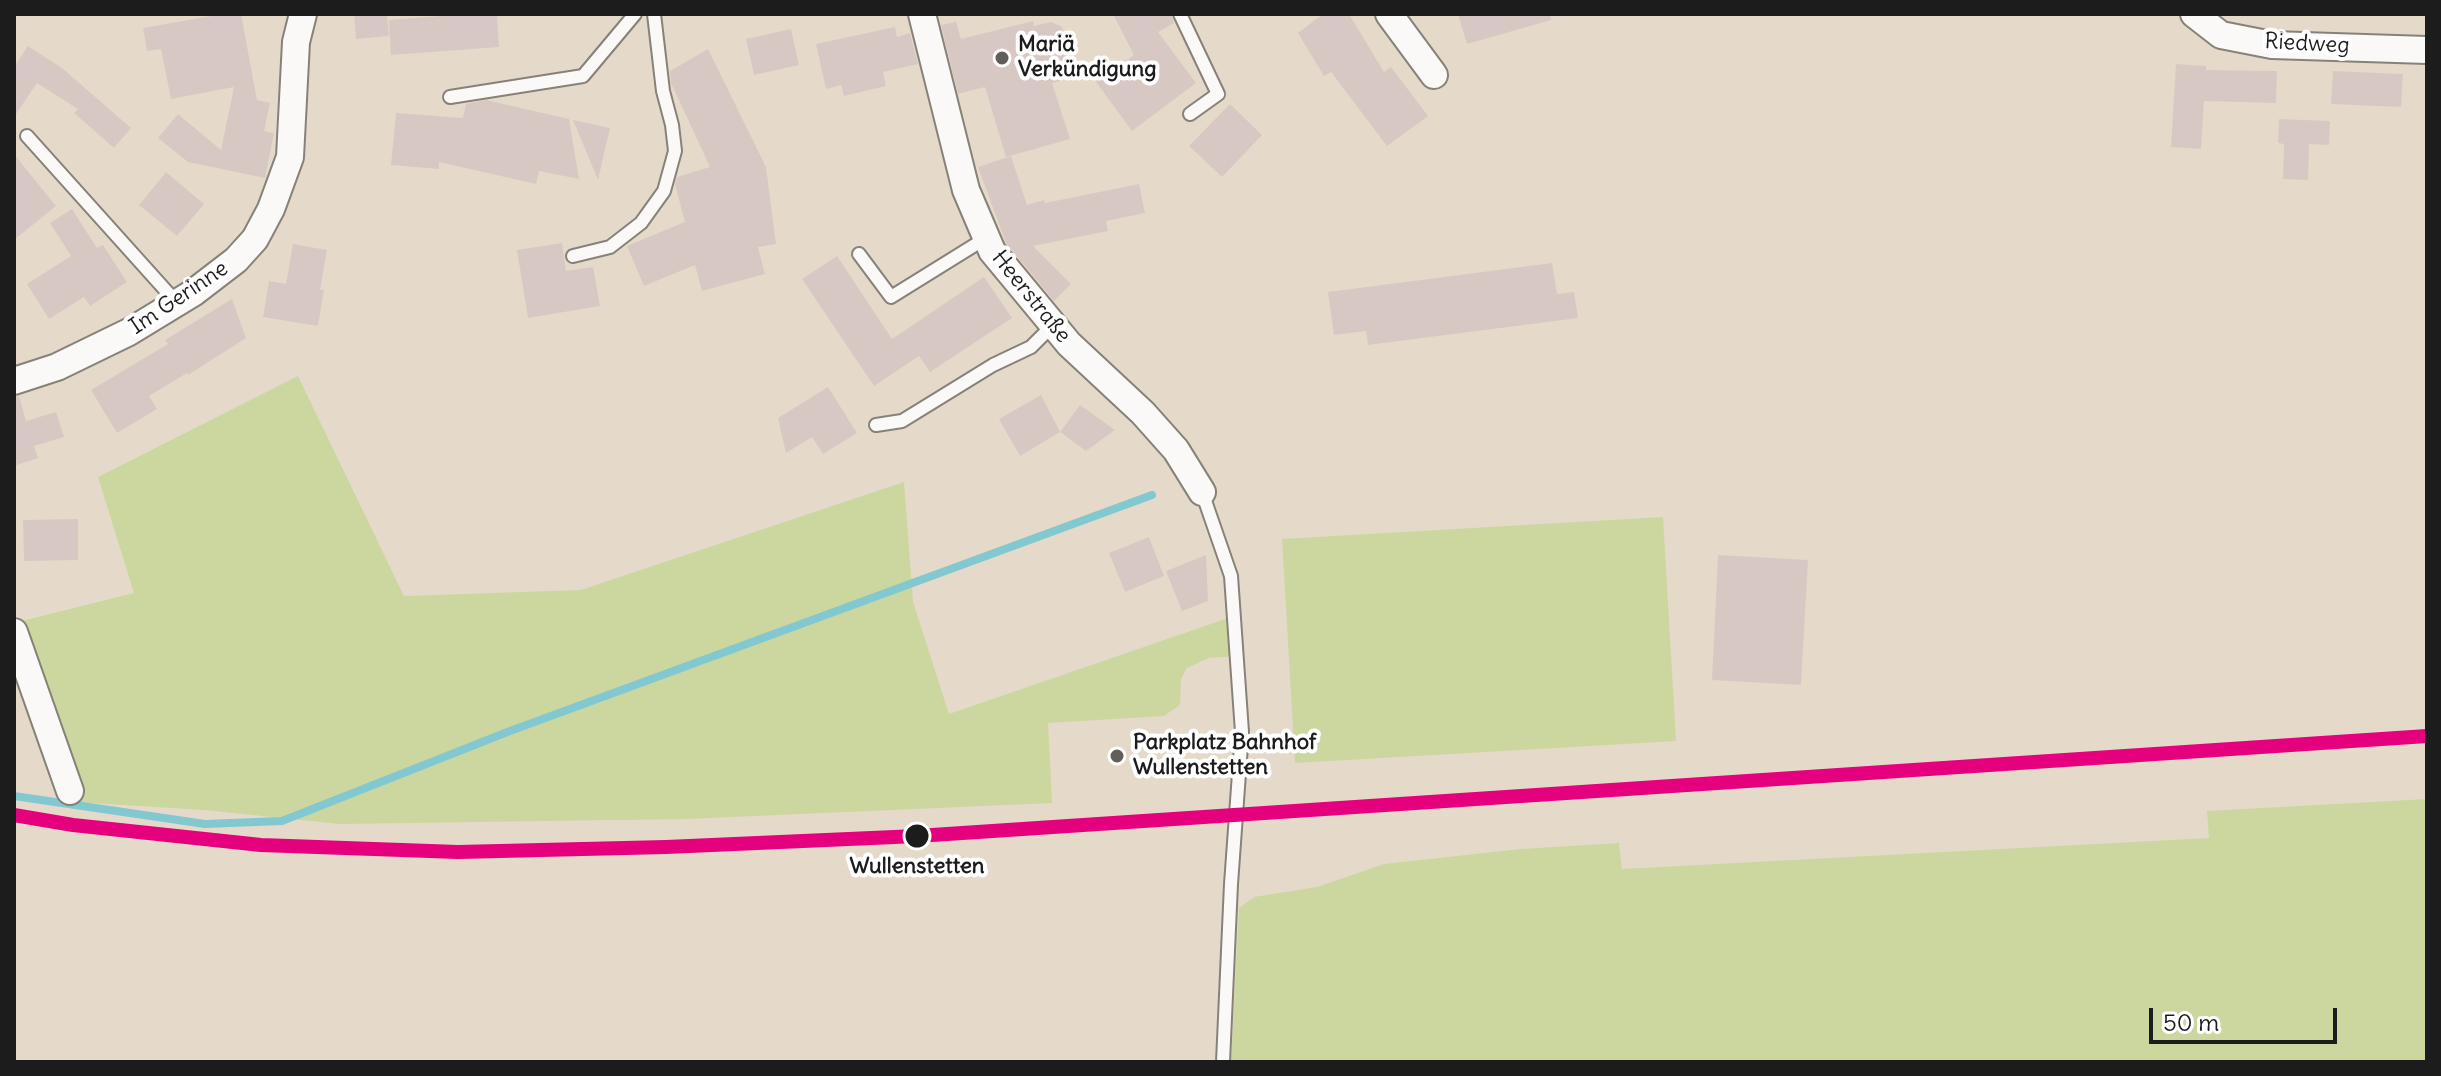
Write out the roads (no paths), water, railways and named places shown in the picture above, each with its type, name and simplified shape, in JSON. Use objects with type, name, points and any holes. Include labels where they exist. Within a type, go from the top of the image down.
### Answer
[{"type":"street","name":"Im Gerinne","points":[[14,381],[67,362],[129,332],[177,303],[236,260],[255,239],[271,209],[290,157],[296,42],[303,14]]},
{"type":"street","name":"Heerstraße","points":[[922,14],[966,190],[992,251],[1053,325],[1176,450],[1202,492]]},
{"type":"street","points":[[1389,14],[1434,75]]},
{"type":"street","name":"Riedweg","points":[[2194,14],[2221,35],[2272,45],[2427,50]]},
{"type":"street","points":[[14,632],[70,791]]},
{"type":"lane","points":[[450,97],[583,76],[635,14]]},
{"type":"lane","points":[[573,256],[610,247],[641,223],[664,191],[675,151],[663,91],[654,14]]},
{"type":"lane","points":[[1180,14],[1218,94],[1190,114]]},
{"type":"lane","points":[[27,136],[177,303]]},
{"type":"lane","points":[[859,254],[891,297],[986,238]]},
{"type":"lane","points":[[876,425],[902,421],[993,365],[1031,347],[1053,325]]},
{"type":"lane","points":[[1202,492],[1231,576],[1242,732],[1223,1062]]},
{"type":"waterway","points":[[14,796],[205,824],[282,821],[510,731],[1152,495]]},
{"type":"place","name":"Mariä Verkündigung","points":[[1002,58]]},
{"type":"place","name":"Parkplatz Bahnhof Wullenstetten","points":[[1117,756]]},
{"type":"place","name":"Wullenstetten","points":[[917,836]]}]
